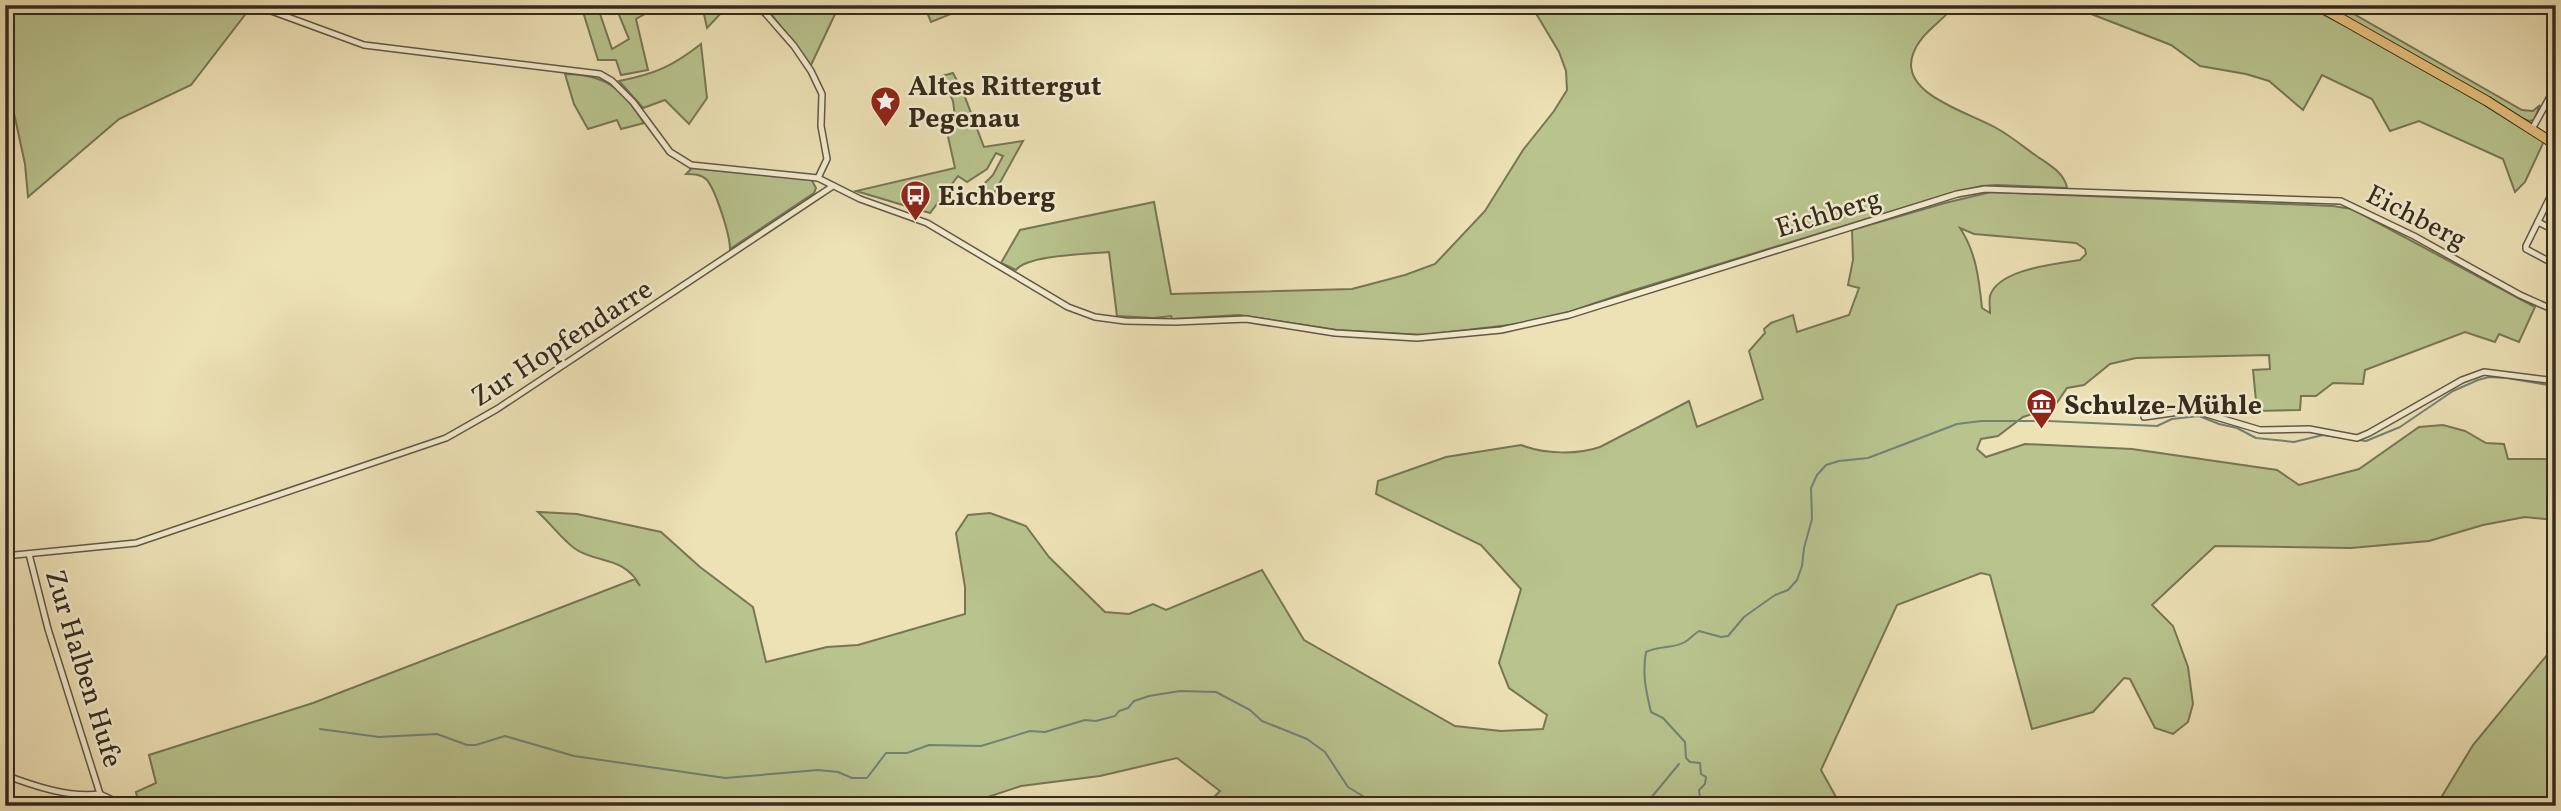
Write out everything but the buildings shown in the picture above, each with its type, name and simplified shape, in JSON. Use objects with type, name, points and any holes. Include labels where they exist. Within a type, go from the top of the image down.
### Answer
[{"type":"main road","points":[[2317,5],[2487,101],[2556,145]]},
{"type":"street","points":[[256,5],[364,45],[591,71],[612,81],[638,108],[662,144],[691,165],[818,178],[832,186]]},
{"type":"street","points":[[758,5],[794,46],[822,94],[821,126],[827,159],[818,178]]},
{"type":"street","points":[[2532,129],[2556,86]]},
{"type":"street","points":[[2556,185],[2526,249],[2556,265]]},
{"type":"street","name":"Eichberg","points":[[832,186],[927,223],[1068,307],[1095,317],[1137,322],[1247,319],[1335,333],[1417,338],[1501,330],[1569,315],[1957,194],[1998,189],[2341,201],[2414,236],[2519,295],[2556,311]]},
{"type":"street","name":"Zur Hopfendarre","points":[[5,556],[136,543],[446,438],[479,420],[598,343],[832,186]]},
{"type":"street","points":[[2538,222],[2556,231]]},
{"type":"street","points":[[2144,416],[2193,410],[2260,430],[2309,429],[2357,438],[2462,380],[2484,372],[2556,381]]},
{"type":"street","name":"Zur Halben Hufe","points":[[29,554],[48,629],[100,794]]},
{"type":"street","name":"Zur Halben Hufe","points":[[5,775],[52,790],[100,794],[125,806]]},
{"type":"green space","points":[[5,5],[251,7],[191,85],[119,119],[28,197],[25,164],[5,72]]},
{"type":"green space","points":[[586,5],[597,5],[612,49],[629,39],[615,5],[661,5],[636,19],[648,70],[621,75],[616,60],[598,60],[584,15]]},
{"type":"green space","points":[[702,5],[734,5],[724,10],[707,28]]},
{"type":"green space","points":[[764,5],[863,5],[837,10],[811,65]]},
{"type":"green space","points":[[924,5],[973,5],[931,22]]},
{"type":"green space","points":[[1531,5],[1955,5],[1917,46],[1911,68],[1916,81],[1940,101],[2008,135],[2060,174],[2067,188],[1982,186],[1631,291],[1554,317],[1424,335],[1337,330],[1239,315],[1172,319],[1171,316],[1117,316],[1109,252],[1045,258],[1022,265],[1016,270],[1001,263],[1020,230],[1154,202],[1171,294],[1352,289],[1435,264],[1485,211],[1523,150],[1567,90],[1566,71],[1559,52]]},
{"type":"green space","points":[[2068,5],[2304,5],[2456,87],[2544,141],[2525,182],[2515,192],[2503,159],[2419,121],[2390,131],[2372,99],[2322,75],[2303,110],[2269,81],[2200,66],[2171,45]]},
{"type":"green space","points":[[2326,5],[2338,5],[2522,110],[2533,111],[2540,105],[2534,120],[2521,118]]},
{"type":"green space","points":[[701,44],[707,98],[689,124],[665,100],[643,108],[619,81],[663,68]]},
{"type":"green space","points":[[953,73],[984,147],[1023,141],[992,197],[979,189],[993,175],[1003,156],[996,153],[987,169],[967,182],[958,176],[930,213],[856,191],[955,168],[947,132],[956,125],[953,101],[942,76]]},
{"type":"green space","points":[[565,74],[592,77],[612,86],[629,101],[644,123],[621,129],[617,120],[588,129],[574,104]]},
{"type":"green space","points":[[692,168],[811,179],[816,188],[814,193],[730,249],[725,224],[711,186],[705,178],[686,174]]},
{"type":"green space","points":[[1991,192],[2333,206],[2352,209],[2535,307],[2519,342],[2499,334],[2495,342],[2465,332],[2365,370],[2363,384],[2333,383],[2316,396],[2301,396],[2300,410],[2257,411],[2253,370],[2270,369],[2269,355],[2136,358],[2110,364],[2084,385],[2067,388],[2054,407],[2023,417],[1998,436],[1981,439],[1977,449],[1986,457],[2025,444],[2132,449],[2277,470],[2299,485],[2359,469],[2419,427],[2443,425],[2465,431],[2486,443],[2504,444],[2508,459],[2551,459],[2556,478],[2556,520],[2525,517],[2483,525],[2429,541],[2351,548],[2215,546],[2152,605],[2173,626],[2188,667],[2193,704],[2188,722],[2173,734],[2155,728],[2130,679],[2124,678],[2093,712],[2032,729],[1990,575],[1981,573],[1897,605],[1821,770],[1841,806],[1205,806],[1220,791],[1177,758],[1100,776],[1021,786],[961,806],[139,806],[136,792],[156,783],[149,755],[313,703],[635,579],[640,586],[633,576],[626,569],[574,548],[538,512],[577,514],[661,532],[700,567],[753,607],[766,662],[827,647],[858,645],[965,614],[965,587],[956,533],[968,515],[990,513],[1026,526],[1049,557],[1105,612],[1129,614],[1153,604],[1166,610],[1262,570],[1304,640],[1455,726],[1501,731],[1543,729],[1547,715],[1509,688],[1499,663],[1521,589],[1481,545],[1376,494],[1378,481],[1446,457],[1521,445],[1550,452],[1591,450],[1689,401],[1697,427],[1763,399],[1749,351],[1765,333],[1764,329],[1771,323],[1793,315],[1797,332],[1849,315],[1859,288],[1848,285],[1853,260],[1852,230]],"holes":[[[1960,228],[1974,234],[2076,243],[2085,249],[2086,254],[2080,260],[2029,269],[2004,280],[1995,287],[1990,296],[1990,313],[1982,308],[1973,256]]]},
{"type":"green space","points":[[2556,644],[2556,806],[2436,806],[2473,745]]},
{"type":"waterway","points":[[1701,806],[1699,790],[1705,784],[1706,777],[1701,774],[1700,763],[1690,762],[1686,758],[1685,742],[1663,718],[1651,712],[1646,690],[1646,652],[1680,644],[1699,631],[1721,637],[1728,636],[1744,617],[1775,595],[1788,590],[1797,580],[1802,566],[1812,519],[1811,488],[1826,465],[1868,458],[1957,424],[1981,421],[2157,426],[2172,419],[2199,416],[2237,428],[2256,438],[2294,442],[2323,435],[2366,441],[2400,427],[2453,391],[2478,380],[2489,377],[2507,378],[2554,386]]},
{"type":"waterway","points":[[320,729],[379,737],[437,734],[467,745],[505,736],[574,756],[725,778],[818,770],[838,772],[852,778],[867,778],[886,753],[907,753],[929,745],[981,746],[1030,731],[1045,732],[1085,720],[1096,721],[1115,716],[1134,701],[1149,696],[1180,691],[1216,692],[1250,710],[1262,721],[1307,739],[1325,752],[1348,787],[1379,806]]},
{"type":"waterway","points":[[1650,806],[1650,799],[1679,764]]},
{"type":"place","name":"Altes Rittergut Pegenau","points":[[885,128]]},
{"type":"place","name":"Eichberg","points":[[915,222]]},
{"type":"place","name":"Schulze-Mühle","points":[[2041,431]]}]
